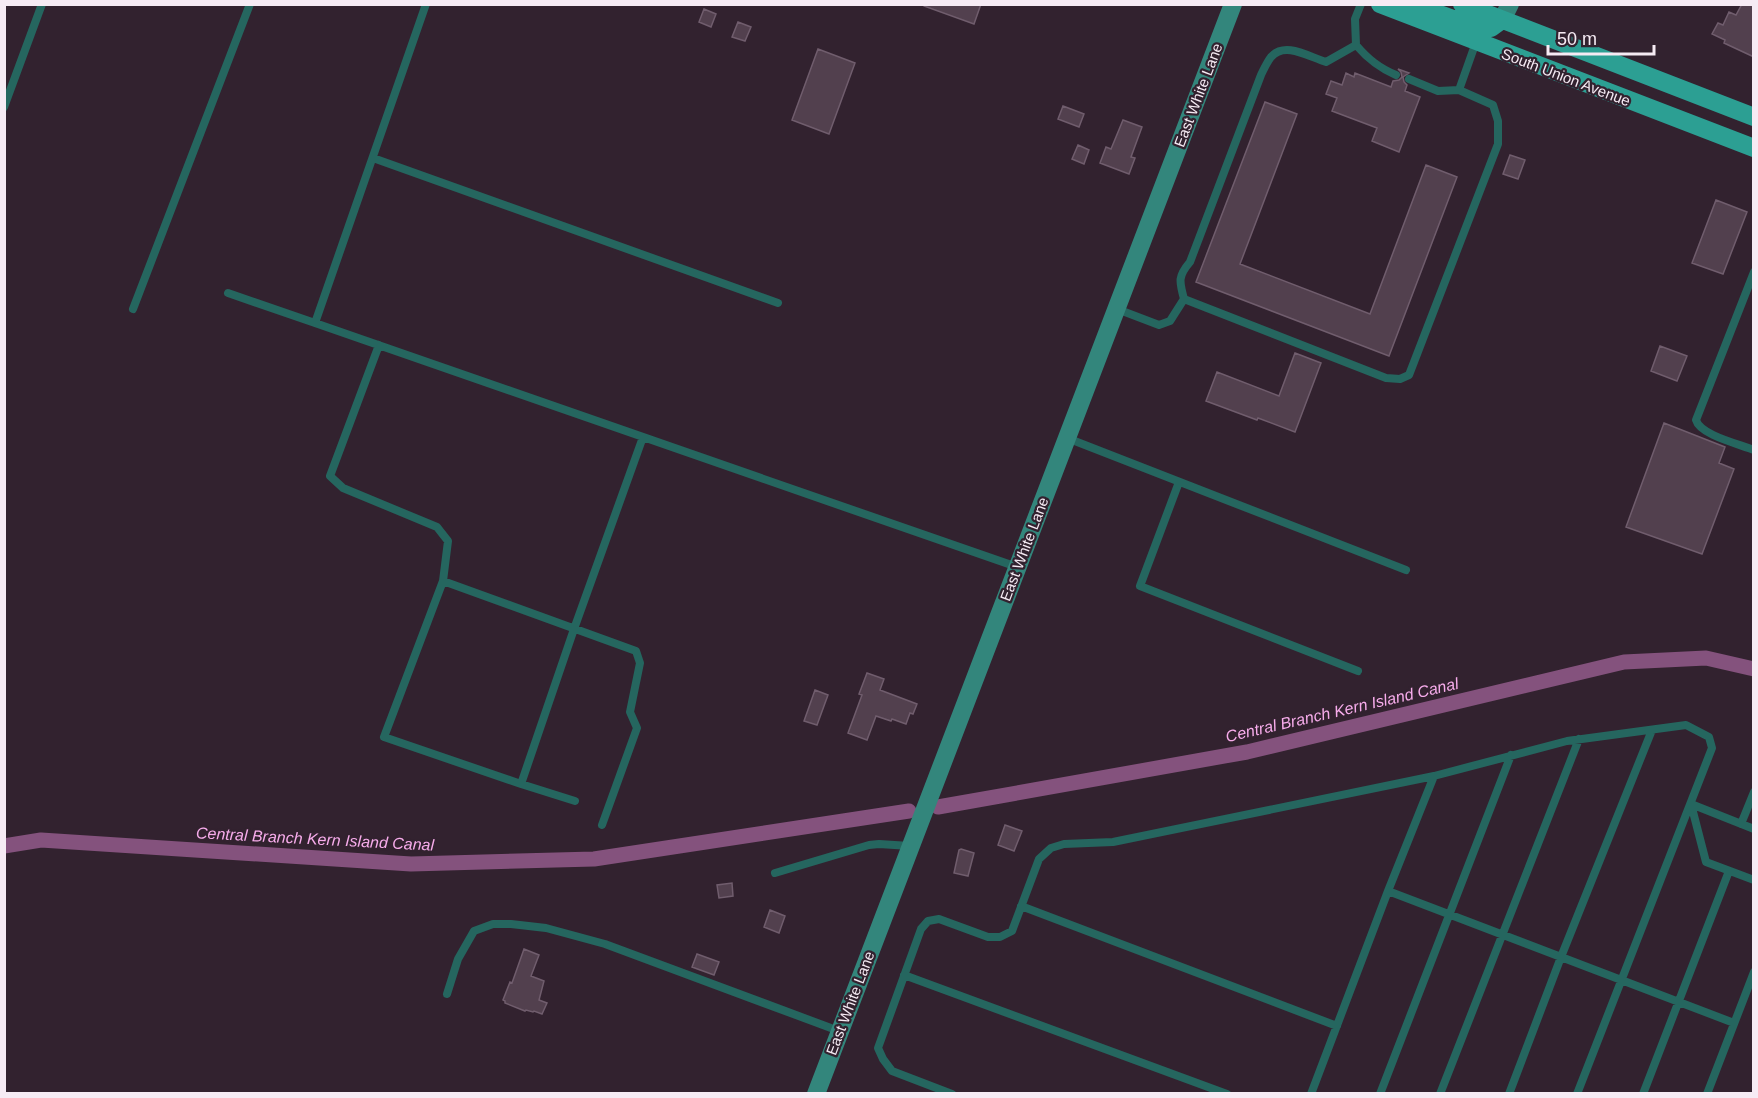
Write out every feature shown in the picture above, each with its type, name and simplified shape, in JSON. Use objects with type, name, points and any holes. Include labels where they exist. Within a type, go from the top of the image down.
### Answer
[{"type":"main road","name":"South Union Avenue","points":[[1380,4],[1754,148]]},
{"type":"main road","points":[[1412,4],[1475,27],[1491,28],[1506,12]]},
{"type":"main road","name":"South Union Avenue","points":[[1462,4],[1506,12],[1754,117]]},
{"type":"street","name":"East White Lane","points":[[816,1094],[1233,4]]},
{"type":"lane","points":[[4,106],[42,4]]},
{"type":"lane","points":[[133,309],[250,4]]},
{"type":"lane","points":[[315,323],[426,4]]},
{"type":"lane","points":[[1361,4],[1355,19],[1356,45],[1368,59],[1380,68],[1396,75]]},
{"type":"lane","points":[[1459,90],[1476,42]]},
{"type":"lane","points":[[1185,299],[1180,284],[1180,275],[1190,262],[1269,58],[1278,51],[1288,49],[1326,62],[1356,45]]},
{"type":"lane","points":[[1185,299],[1386,378],[1400,380],[1409,375],[1498,144],[1498,121],[1493,105],[1459,90],[1438,91],[1409,80]]},
{"type":"lane","points":[[373,158],[778,303]]},
{"type":"lane","points":[[1754,272],[1696,420],[1697,426],[1707,433],[1754,450]]},
{"type":"lane","points":[[228,293],[1017,567]]},
{"type":"lane","points":[[1116,308],[1159,326],[1170,321],[1185,299]]},
{"type":"lane","points":[[379,345],[330,476],[344,488],[437,527],[448,541],[443,581],[384,737],[574,801]]},
{"type":"lane","points":[[521,784],[643,437]]},
{"type":"lane","points":[[1066,438],[1406,570]]},
{"type":"lane","points":[[1179,482],[1140,586],[1358,671]]},
{"type":"lane","points":[[443,581],[636,651],[640,663],[630,712],[637,728],[602,825]]},
{"type":"lane","points":[[952,1094],[892,1071],[878,1048],[921,929],[928,921],[939,919],[988,937],[1000,937],[1012,931],[1039,859],[1051,848],[1064,844],[1113,842],[1434,776],[1511,755],[1579,740],[1686,725],[1709,737],[1712,748],[1577,1094]]},
{"type":"lane","points":[[1509,1094],[1652,730]]},
{"type":"lane","points":[[1440,1094],[1579,740]]},
{"type":"lane","points":[[1380,1094],[1511,755]]},
{"type":"lane","points":[[1311,1094],[1434,776]]},
{"type":"lane","points":[[1741,824],[1754,792]]},
{"type":"lane","points":[[1691,804],[1754,829]]},
{"type":"lane","points":[[1691,804],[1706,862],[1754,880]]},
{"type":"lane","points":[[775,873],[869,845],[910,846]]},
{"type":"lane","points":[[1643,1094],[1729,871]]},
{"type":"lane","points":[[1388,891],[1734,1023]]},
{"type":"lane","points":[[1021,906],[1337,1026]]},
{"type":"lane","points":[[447,994],[458,959],[474,931],[493,924],[511,924],[546,928],[605,944],[839,1031]]},
{"type":"lane","points":[[1707,1094],[1754,972]]},
{"type":"lane","points":[[904,975],[1227,1094]]},
{"type":"building","points":[[924,4],[981,4],[974,24],[924,6]]},
{"type":"building","points":[[1742,4],[1754,4],[1754,57],[1724,43],[1725,40],[1712,34],[1718,23],[1723,25],[1729,12],[1736,15]]},
{"type":"building","points":[[704,9],[716,14],[711,27],[699,22]]},
{"type":"building","points":[[738,22],[751,27],[745,41],[732,37]]},
{"type":"building","points":[[818,49],[855,63],[829,134],[792,120]]},
{"type":"building","points":[[1398,69],[1409,73],[1403,77],[1407,85],[1405,91],[1420,97],[1399,152],[1372,141],[1377,128],[1332,111],[1337,98],[1326,94],[1331,81],[1342,85],[1346,73],[1354,77],[1355,73],[1391,87],[1393,81],[1402,77]]},
{"type":"building","points":[[1265,102],[1297,114],[1240,264],[1370,314],[1426,165],[1457,177],[1389,356],[1196,282]]},
{"type":"building","points":[[1063,106],[1084,114],[1079,127],[1058,119]]},
{"type":"building","points":[[1123,120],[1142,127],[1131,157],[1135,158],[1129,174],[1100,163],[1106,147],[1111,149]]},
{"type":"building","points":[[1078,145],[1089,150],[1084,164],[1072,159]]},
{"type":"building","points":[[1510,155],[1525,160],[1518,179],[1503,174]]},
{"type":"building","points":[[1716,200],[1747,212],[1723,274],[1692,263]]},
{"type":"building","points":[[1660,346],[1687,356],[1677,381],[1651,371]]},
{"type":"building","points":[[1295,353],[1321,363],[1295,432],[1206,401],[1217,372],[1279,396]]},
{"type":"building","points":[[1664,423],[1725,447],[1719,463],[1734,469],[1702,554],[1626,527]]},
{"type":"building","points":[[867,673],[884,679],[880,690],[917,704],[906,724],[876,716],[867,740],[848,733],[862,695],[859,694]]},
{"type":"building","points":[[815,690],[828,695],[817,725],[804,721]]},
{"type":"building","points":[[1005,825],[1022,831],[1014,851],[998,845]]},
{"type":"building","points":[[961,849],[974,853],[968,876],[954,873]]},
{"type":"building","points":[[732,883],[733,896],[719,898],[717,885]]},
{"type":"building","points":[[770,910],[785,916],[779,933],[764,927]]},
{"type":"building","points":[[524,949],[539,955],[531,976],[544,981],[539,1000],[547,1003],[542,1014],[525,1011],[503,1000],[510,982],[512,983]]},
{"type":"building","points":[[697,954],[719,962],[714,975],[692,967]]},
{"type":"waterway","name":"Central Branch Kern Island Canal","points":[[938,807],[1247,752],[1624,662],[1706,658],[1754,669]]},
{"type":"waterway","name":"Central Branch Kern Island Canal","points":[[4,846],[41,840],[411,864],[594,859],[909,811]]}]
